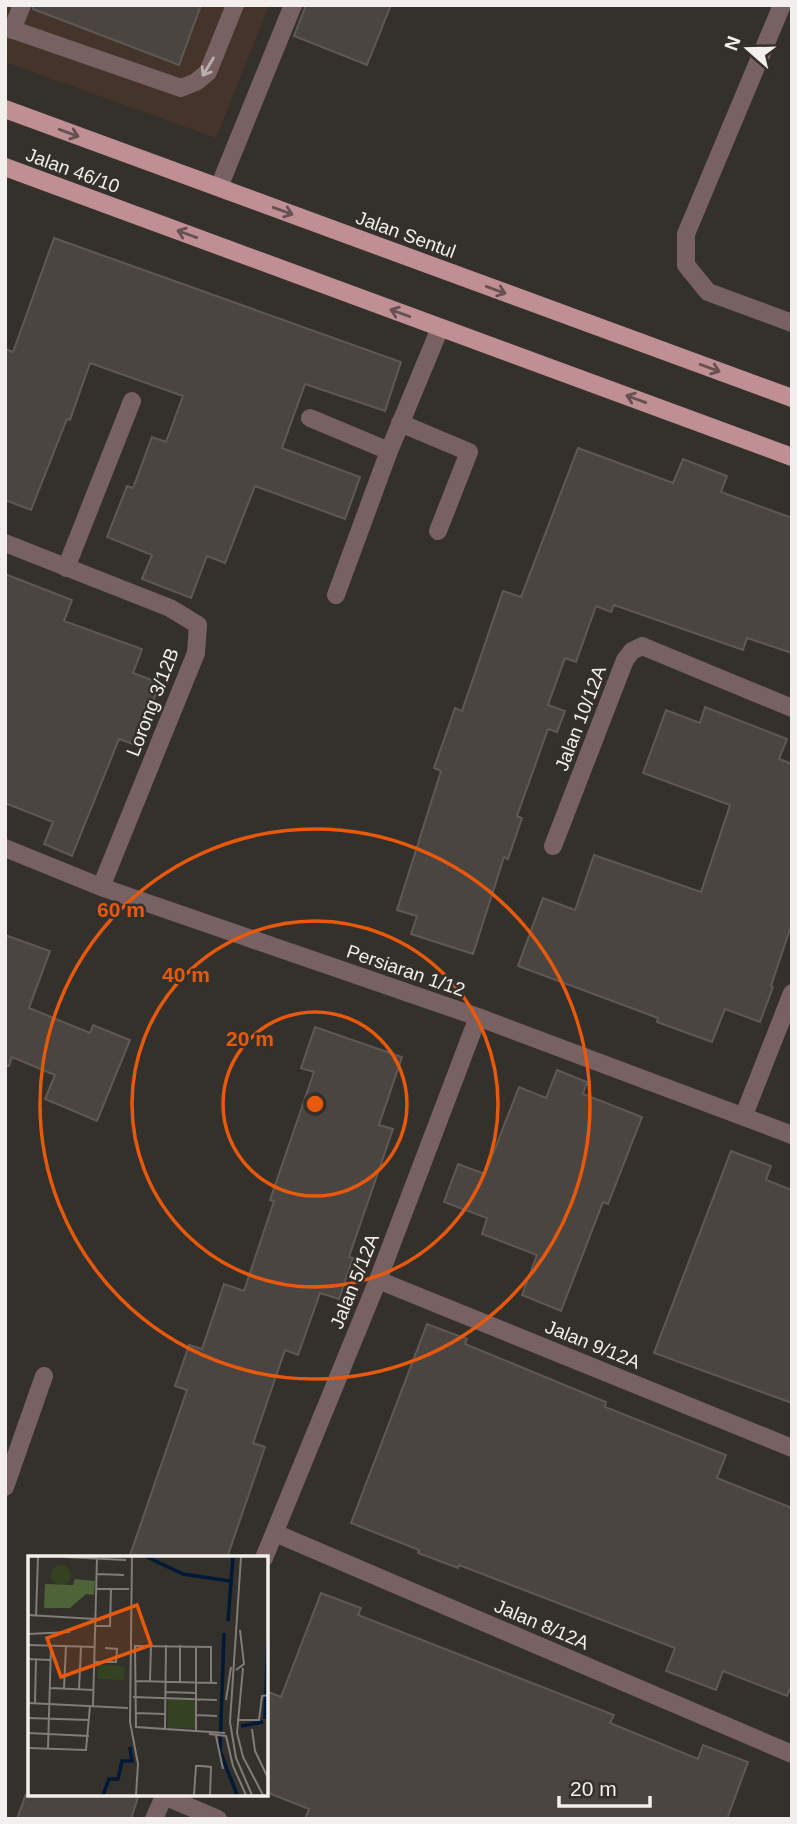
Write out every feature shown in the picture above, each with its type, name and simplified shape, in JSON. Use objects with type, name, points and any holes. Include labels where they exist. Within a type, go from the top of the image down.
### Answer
[{"type":"main road","name":"Jalan Sentul","points":[[5,109],[792,398]]},
{"type":"main road","name":"Jalan 46/10","points":[[5,167],[440,328]]},
{"type":"main road","points":[[440,328],[792,457]]},
{"type":"street","points":[[22,5],[8,29],[181,88],[196,82],[208,72],[235,5]]},
{"type":"street","points":[[219,187],[293,5]]},
{"type":"street","points":[[782,5],[686,234],[686,265],[708,292],[792,323]]},
{"type":"street","points":[[336,595],[388,451],[440,328]]},
{"type":"street","points":[[66,568],[132,401]]},
{"type":"street","points":[[310,418],[388,451]]},
{"type":"street","points":[[400,423],[469,452],[438,531]]},
{"type":"street","name":"Lorong 3/12B","points":[[5,543],[170,608],[198,625],[196,653],[101,887]]},
{"type":"street","name":"Jalan 10/12A","points":[[553,846],[625,660],[632,651],[642,646],[792,708]]},
{"type":"street","name":"Persiaran 1/12","points":[[5,848],[101,887],[478,1017],[792,1135]]},
{"type":"street","points":[[744,1115],[792,993]]},
{"type":"street","name":"Jalan 5/12A","points":[[265,1556],[378,1280],[478,1017]]},
{"type":"street","name":"Jalan 9/12A","points":[[378,1280],[792,1448]]},
{"type":"street","points":[[5,1487],[44,1376]]},
{"type":"street","name":"Jalan 8/12A","points":[[275,1532],[792,1754]]},
{"type":"street","points":[[154,1819],[164,1796]]},
{"type":"street","points":[[166,1796],[218,1819]]},
{"type":"shaded area","points":[[5,5],[269,5],[216,138],[5,62]]},
{"type":"building","points":[[33,5],[201,5],[179,65],[33,9]]},
{"type":"building","points":[[306,5],[391,5],[367,65],[294,36]]},
{"type":"building","points":[[54,238],[401,362],[385,411],[305,384],[282,448],[360,477],[345,519],[255,486],[225,563],[207,556],[191,598],[142,579],[152,555],[107,537],[127,486],[133,488],[152,437],[166,442],[183,396],[90,363],[70,420],[67,419],[31,510],[5,500],[5,349],[13,352]]},
{"type":"building","points":[[578,448],[673,483],[683,459],[727,476],[721,492],[792,518],[792,653],[747,638],[743,650],[614,605],[611,612],[596,606],[576,662],[565,658],[548,705],[565,711],[557,732],[548,729],[517,816],[522,818],[508,859],[504,857],[473,954],[411,934],[417,916],[397,910],[441,771],[434,768],[455,708],[462,711],[503,591],[521,597]]},
{"type":"building","points":[[5,574],[72,600],[64,621],[142,649],[133,673],[160,683],[136,745],[119,739],[72,856],[44,844],[53,822],[5,803]]},
{"type":"building","points":[[705,707],[787,739],[779,759],[792,764],[792,923],[760,1022],[725,1009],[712,1042],[657,1022],[658,1018],[518,966],[543,898],[575,910],[594,855],[701,892],[730,805],[643,773],[666,710],[700,723]]},
{"type":"building","points":[[5,935],[50,951],[29,1008],[90,1033],[93,1025],[130,1040],[97,1121],[45,1099],[55,1075],[12,1057],[9,1066],[5,1066]]},
{"type":"building","points":[[315,1027],[402,1057],[379,1125],[393,1129],[349,1257],[353,1258],[339,1299],[320,1293],[298,1355],[285,1350],[253,1443],[265,1447],[228,1556],[130,1556],[187,1390],[175,1386],[189,1345],[202,1349],[224,1284],[244,1291],[274,1201],[270,1200],[314,1072],[301,1068]]},
{"type":"building","points":[[557,1070],[587,1082],[583,1094],[642,1117],[608,1204],[603,1202],[561,1311],[522,1295],[537,1255],[482,1234],[487,1218],[444,1202],[458,1164],[485,1174],[519,1087],[546,1098]]},
{"type":"building","points":[[731,1151],[771,1166],[766,1180],[792,1190],[792,1403],[654,1353]]},
{"type":"building","points":[[427,1324],[467,1339],[465,1344],[606,1402],[605,1407],[726,1455],[717,1478],[792,1508],[792,1683],[787,1696],[723,1671],[716,1690],[666,1671],[675,1648],[459,1565],[458,1568],[418,1553],[419,1550],[351,1523]]},
{"type":"building","points":[[321,1593],[361,1608],[358,1615],[614,1715],[610,1723],[698,1759],[703,1745],[748,1762],[727,1819],[305,1819],[309,1809],[268,1793],[268,1692],[281,1697]]},
{"type":"building","points":[[26,1794],[138,1796],[131,1819],[17,1819]]}]
